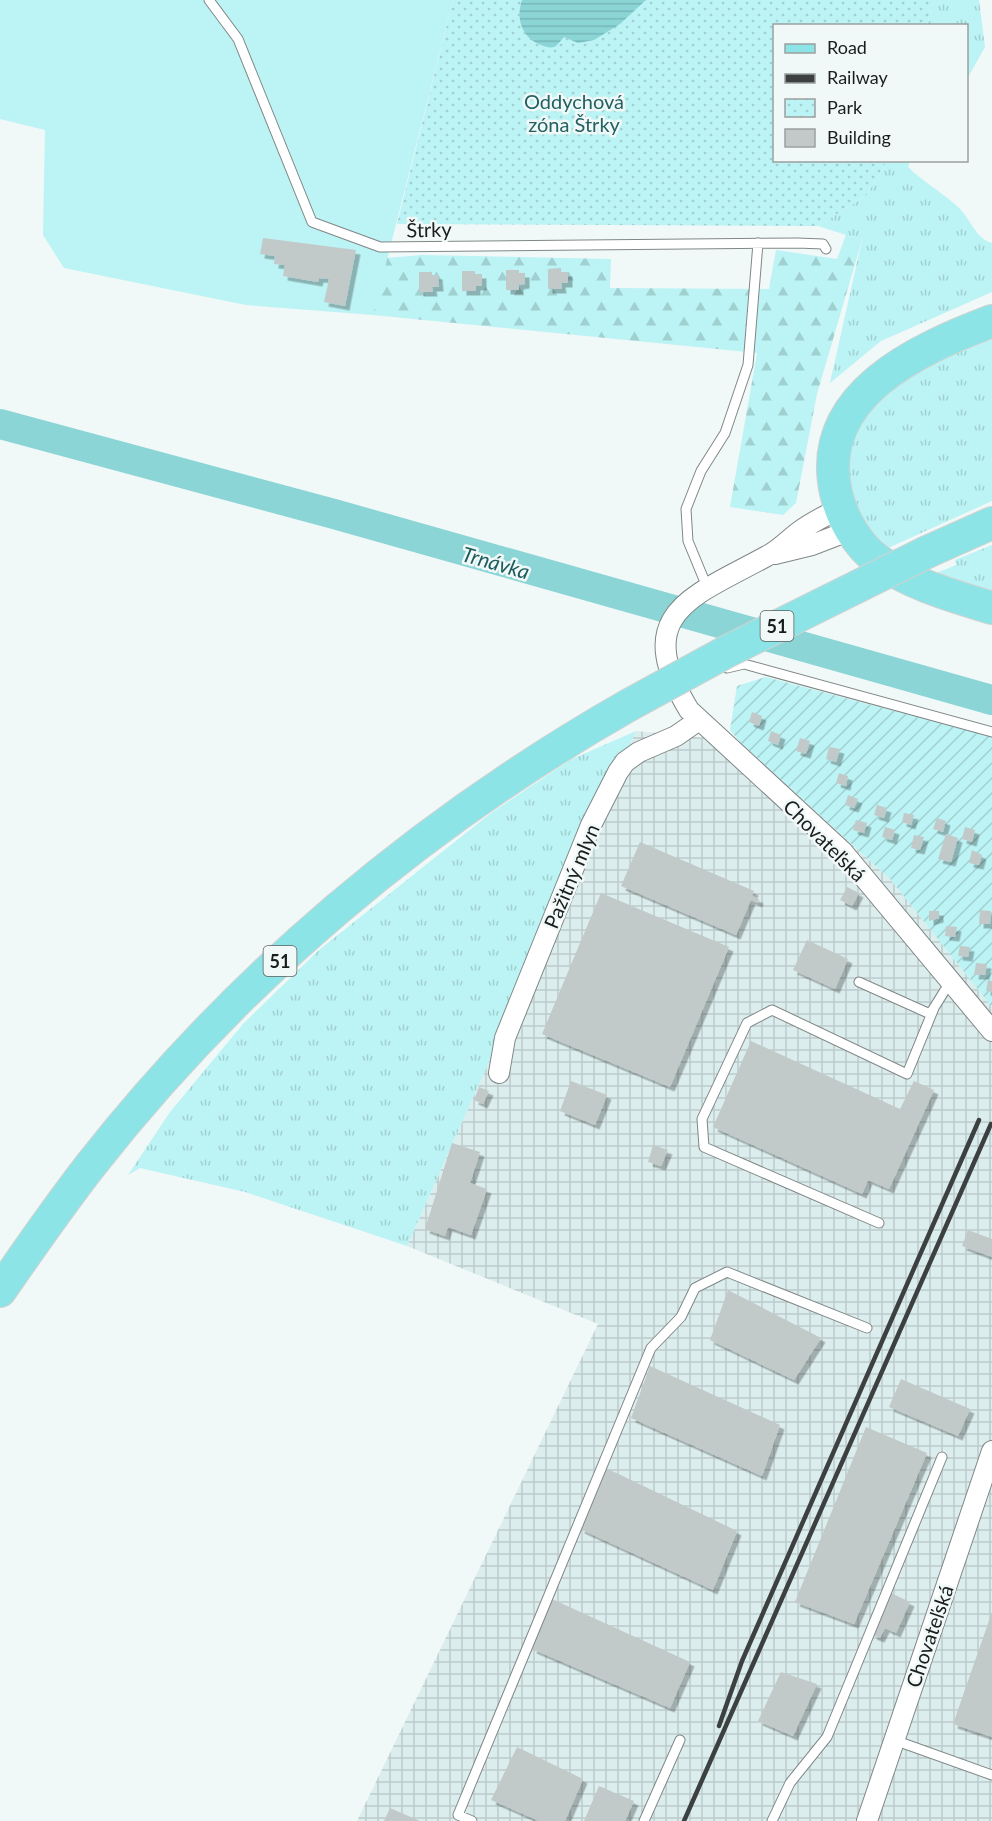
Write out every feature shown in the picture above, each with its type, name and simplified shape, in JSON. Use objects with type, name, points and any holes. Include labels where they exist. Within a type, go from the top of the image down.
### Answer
[{"type":"main road","points":[[992,321],[921,353],[888,372],[866,391],[851,408],[840,433],[835,451],[834,474],[845,519],[864,549],[878,561],[915,582],[992,608]]},
{"type":"main road","name":"51","points":[[0,1291],[91,1165],[185,1055],[244,993],[343,904],[444,824],[517,773],[629,705],[736,646],[927,552],[992,523]]},
{"type":"street","points":[[699,592],[770,555],[802,529],[845,519]]},
{"type":"street","name":"Chovateľská","points":[[699,592],[673,617],[664,650],[679,693],[699,720],[842,851],[992,1031]]},
{"type":"street","name":"Pažitný mlyn","points":[[499,1073],[505,1038],[591,825],[618,772],[625,762],[639,752],[676,736],[699,720]]},
{"type":"street","name":"Chovateľská","points":[[867,1821],[992,1451]]},
{"type":"lane","name":"Štrky","points":[[209,0],[238,39],[312,222],[380,247],[817,243],[826,249]]},
{"type":"lane","points":[[699,592],[688,541],[686,509],[701,471],[724,433],[748,365],[759,243]]},
{"type":"lane","points":[[727,668],[744,664],[992,732]]},
{"type":"lane","points":[[859,982],[928,1013],[934,1008]]},
{"type":"lane","points":[[879,1223],[704,1147],[702,1119],[747,1023],[772,1010],[907,1074],[934,1008],[950,982]]},
{"type":"lane","points":[[472,1821],[456,1818],[651,1348],[681,1317],[695,1288],[727,1272],[867,1328]]},
{"type":"lane","points":[[772,1821],[790,1784],[827,1737],[942,1457]]},
{"type":"lane","points":[[644,1821],[680,1740]]},
{"type":"lane","points":[[894,1740],[992,1775]]},
{"type":"shaded area","points":[[522,0],[646,0],[620,24],[594,40],[578,43],[564,37],[554,47],[546,47],[531,39],[522,28],[520,7]]},
{"type":"shaded area","points":[[636,731],[739,741],[891,880],[992,1007],[992,1821],[357,1821],[598,1324],[407,1246]]},
{"type":"green space","points":[[0,0],[453,0],[373,315],[246,305],[64,268],[43,235],[45,130],[0,119]]},
{"type":"green space","name":"Oddychová zóna Štrky","points":[[453,0],[934,0],[927,24],[773,24],[773,162],[886,162],[866,196],[818,226],[397,224]]},
{"type":"green space","points":[[934,0],[979,0],[985,47],[968,77],[968,24],[927,24]]},
{"type":"green space","points":[[886,162],[910,162],[908,167],[954,203],[982,238],[992,243],[992,292],[881,341],[830,383],[862,240],[818,226],[866,196]]},
{"type":"green space","points":[[846,235],[862,240],[817,394],[796,503],[783,515],[730,507],[757,353],[373,315],[363,260],[422,255],[611,259],[610,288],[769,289],[776,250],[837,259]]},
{"type":"green space","points":[[992,334],[992,501],[888,548],[868,529],[854,496],[849,456],[856,430],[870,408],[890,388],[914,372]]},
{"type":"green space","points":[[992,545],[992,596],[929,576],[956,565],[955,560]]},
{"type":"green space","points":[[766,677],[992,737],[992,1007],[891,880],[739,741],[730,730],[737,686]]},
{"type":"green space","points":[[636,731],[407,1246],[245,1192],[140,1168],[128,1175],[170,1112],[243,1024],[319,950],[491,813],[570,760]]},
{"type":"building","points":[[263,238],[356,250],[345,306],[324,302],[329,279],[319,278],[318,282],[283,276],[285,265],[274,264],[275,256],[260,254]]},
{"type":"building","points":[[561,268],[561,272],[568,272],[568,283],[561,283],[562,289],[548,289],[548,269]]},
{"type":"building","points":[[506,270],[519,270],[519,273],[525,273],[525,284],[519,285],[519,290],[506,290]]},
{"type":"building","points":[[462,271],[475,271],[475,274],[482,274],[482,286],[476,286],[476,291],[462,291]]},
{"type":"building","points":[[419,272],[432,272],[432,275],[438,275],[439,287],[432,287],[433,292],[419,292]]},
{"type":"building","points":[[752,712],[762,716],[759,726],[749,722]]},
{"type":"building","points":[[771,731],[781,735],[778,745],[768,741]]},
{"type":"building","points":[[800,738],[810,741],[806,754],[796,751]]},
{"type":"building","points":[[829,747],[840,749],[836,762],[826,759]]},
{"type":"building","points":[[839,773],[848,776],[846,786],[836,783]]},
{"type":"building","points":[[848,795],[858,799],[854,808],[845,805]]},
{"type":"building","points":[[877,805],[887,808],[884,818],[874,815]]},
{"type":"building","points":[[904,813],[914,815],[911,825],[902,822]]},
{"type":"building","points":[[937,818],[946,821],[943,832],[933,829]]},
{"type":"building","points":[[856,820],[867,823],[864,833],[853,830]]},
{"type":"building","points":[[885,827],[895,830],[892,840],[882,837]]},
{"type":"building","points":[[965,827],[975,830],[972,842],[962,839]]},
{"type":"building","points":[[946,834],[958,838],[951,862],[938,859]]},
{"type":"building","points":[[914,835],[924,837],[920,850],[911,848]]},
{"type":"building","points":[[640,842],[754,891],[752,896],[759,899],[758,903],[751,900],[736,935],[621,886]]},
{"type":"building","points":[[972,850],[982,855],[979,865],[969,863]]},
{"type":"building","points":[[847,887],[859,893],[852,906],[840,900]]},
{"type":"building","points":[[601,893],[729,947],[670,1087],[542,1034]]},
{"type":"building","points":[[980,910],[991,911],[990,924],[979,924]]},
{"type":"building","points":[[929,911],[939,911],[939,918],[929,921]]},
{"type":"building","points":[[946,926],[957,927],[955,937],[945,936]]},
{"type":"building","points":[[807,940],[848,959],[835,989],[793,970]]},
{"type":"building","points":[[960,946],[970,947],[968,957],[958,956]]},
{"type":"building","points":[[976,963],[987,964],[985,975],[974,975]]},
{"type":"building","points":[[988,980],[992,981],[992,992],[986,991]]},
{"type":"building","points":[[751,1041],[900,1109],[914,1081],[934,1090],[889,1189],[868,1180],[862,1194],[713,1127]]},
{"type":"building","points":[[571,1081],[607,1095],[595,1125],[560,1111]]},
{"type":"building","points":[[479,1087],[489,1091],[483,1104],[474,1100]]},
{"type":"building","points":[[452,1143],[480,1152],[470,1183],[487,1189],[471,1235],[448,1227],[445,1236],[425,1229]]},
{"type":"building","points":[[653,1145],[668,1150],[661,1166],[648,1162]]},
{"type":"building","points":[[968,1230],[992,1239],[992,1257],[962,1246]]},
{"type":"building","points":[[728,1290],[821,1338],[794,1380],[710,1340]]},
{"type":"building","points":[[650,1366],[780,1425],[762,1476],[631,1418]]},
{"type":"building","points":[[901,1379],[970,1409],[958,1436],[889,1407]]},
{"type":"building","points":[[866,1427],[927,1453],[854,1624],[795,1602]]},
{"type":"building","points":[[606,1468],[737,1531],[713,1590],[580,1529]]},
{"type":"building","points":[[891,1593],[910,1602],[896,1633],[885,1628],[880,1638],[872,1635]]},
{"type":"building","points":[[552,1599],[690,1662],[670,1708],[532,1649]]},
{"type":"building","points":[[992,1612],[992,1737],[953,1724]]},
{"type":"building","points":[[781,1672],[817,1684],[793,1736],[758,1721]]},
{"type":"building","points":[[517,1747],[583,1779],[565,1821],[539,1821],[491,1800]]},
{"type":"building","points":[[599,1786],[634,1801],[625,1821],[584,1821]]},
{"type":"building","points":[[390,1808],[420,1821],[384,1821]]},
{"type":"waterway","name":"Trnávka","points":[[0,424],[334,514],[992,700]]},
{"type":"railway","points":[[719,1726],[742,1661],[979,1120]]},
{"type":"railway","points":[[684,1821],[991,1124]]}]
